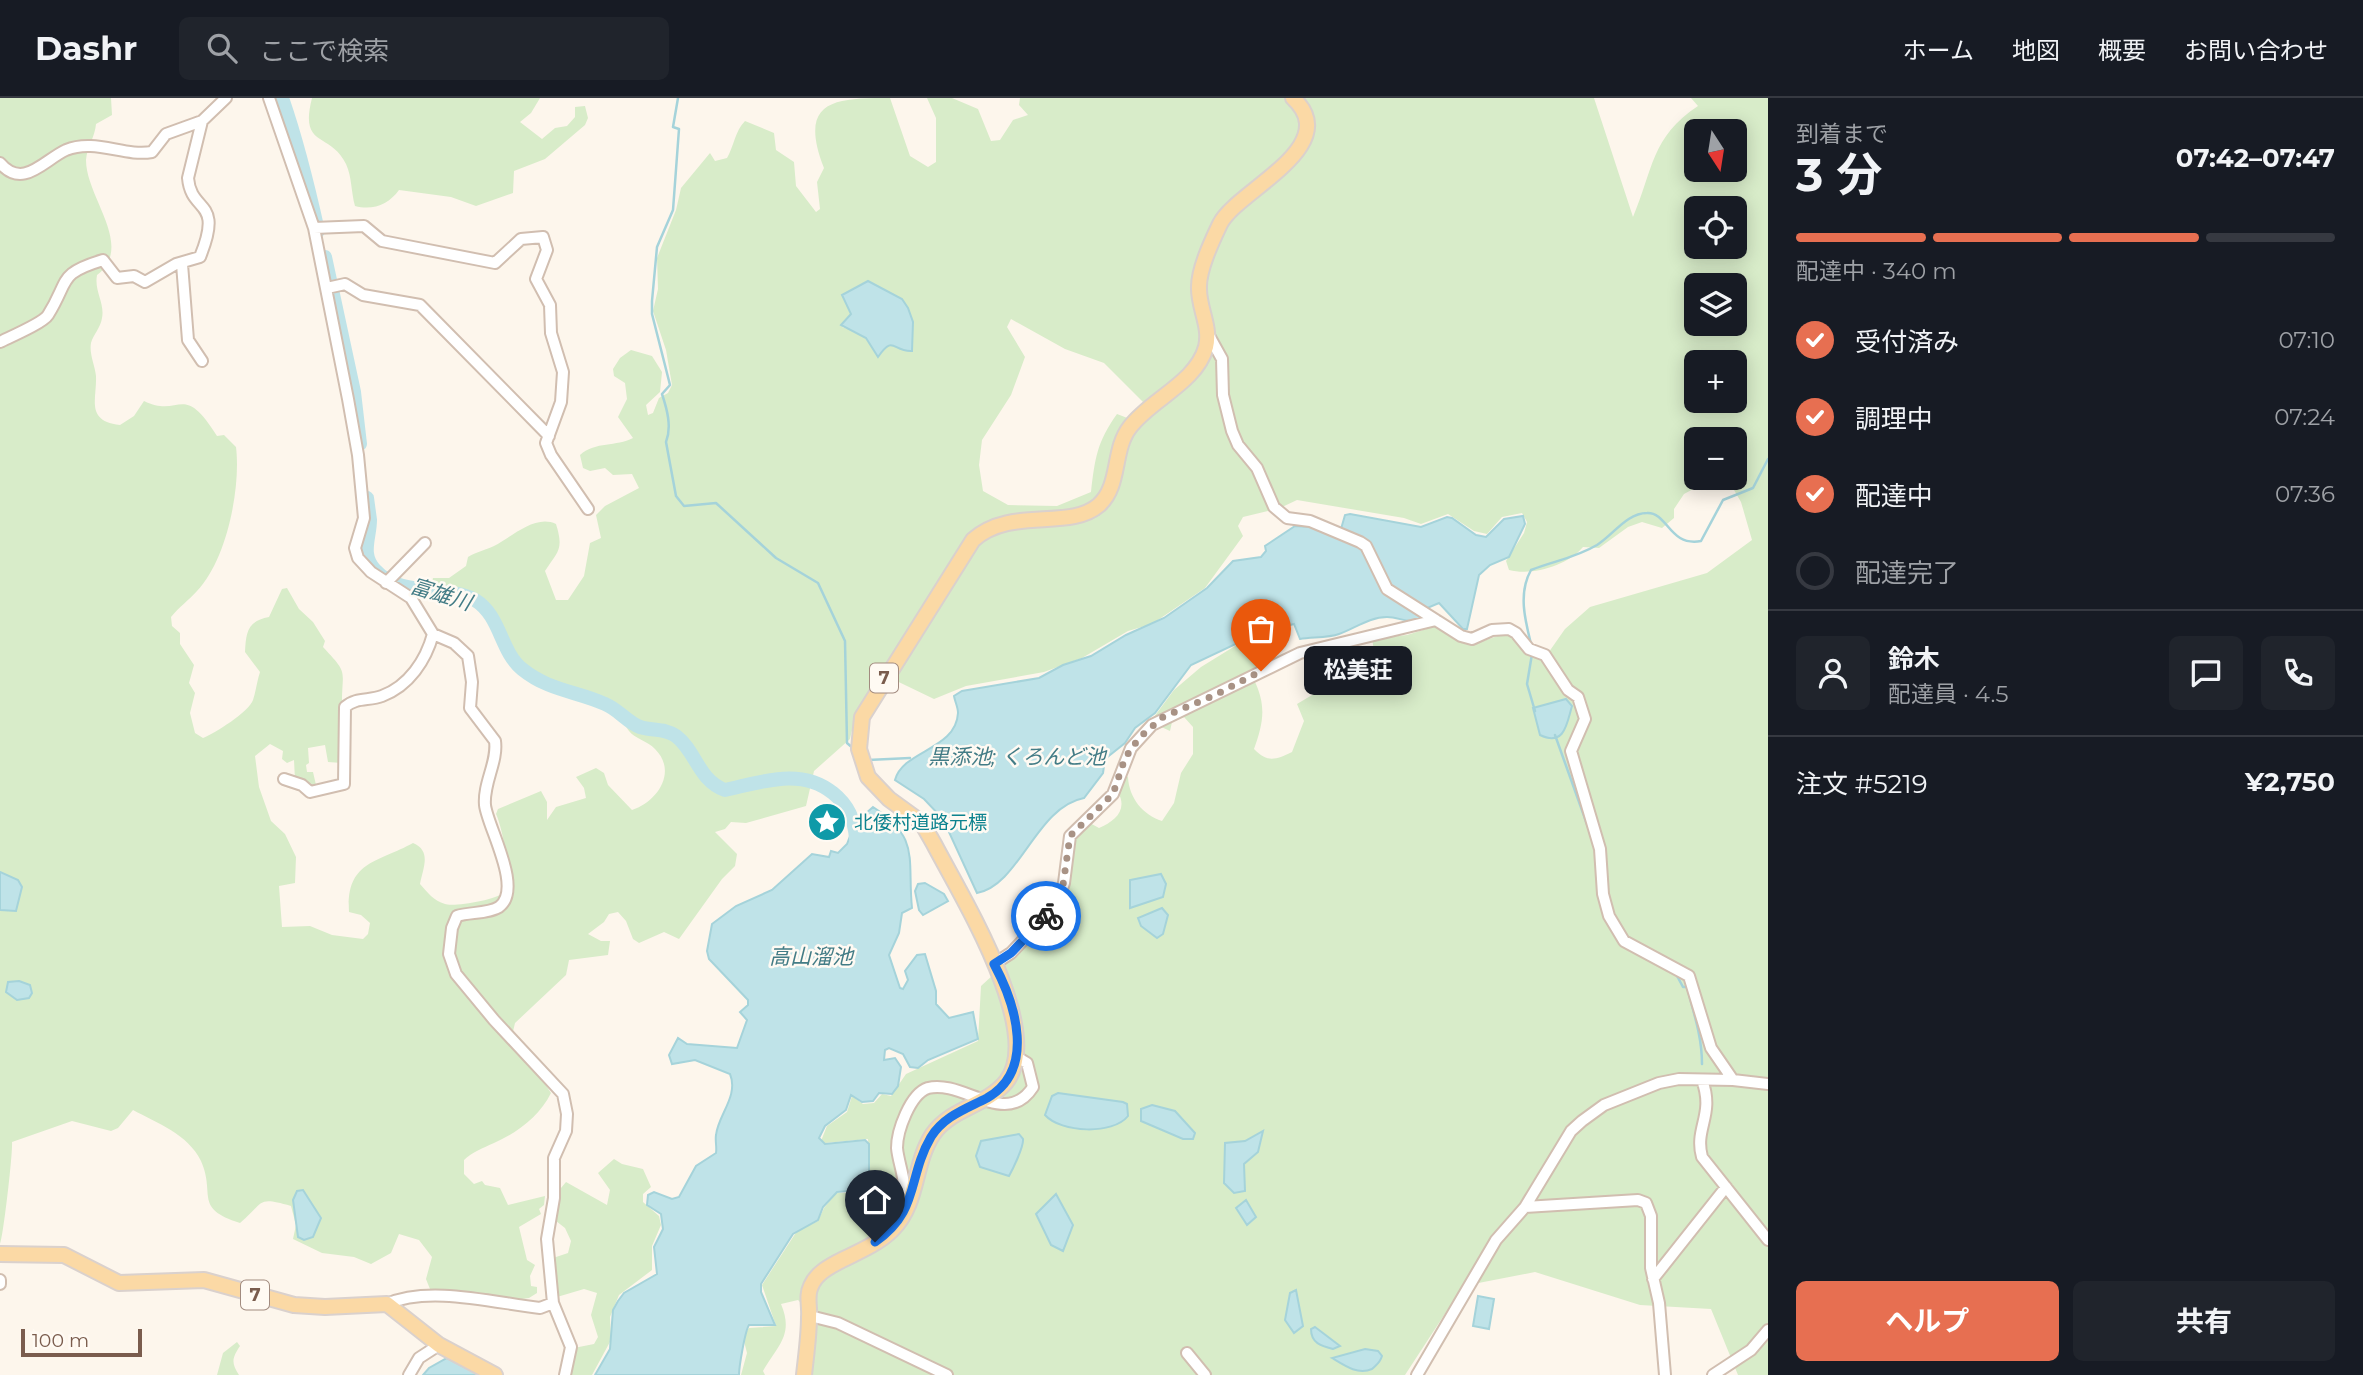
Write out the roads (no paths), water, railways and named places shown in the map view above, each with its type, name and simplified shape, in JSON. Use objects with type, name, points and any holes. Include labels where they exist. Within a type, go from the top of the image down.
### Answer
[{"type":"main road","name":"7","points":[[1017,1058],[1016,1027],[994,964],[922,823],[889,799],[868,777],[859,749],[862,718],[973,540],[992,527],[1010,521],[1074,515],[1097,507],[1110,489],[1126,432],[1196,366],[1203,355],[1207,332],[1198,289],[1216,234],[1230,208],[1273,176],[1297,152],[1304,130],[1304,120],[1302,109],[1293,98]]},
{"type":"main road","points":[[804,1375],[810,1315],[809,1288],[816,1277],[891,1231],[905,1213],[920,1160],[933,1133],[955,1113],[981,1101],[1004,1084],[1017,1058]]},
{"type":"main road","name":"7","points":[[0,1254],[64,1255],[119,1283],[204,1280],[295,1305],[325,1307],[387,1304]]},
{"type":"main road","points":[[387,1304],[439,1345],[495,1375]]},
{"type":"street","points":[[0,163],[5,170],[27,174],[38,171],[66,150],[75,148],[98,146],[133,154],[152,152],[166,134],[202,121],[226,98]]},
{"type":"street","points":[[269,98],[332,287],[358,455],[364,518],[355,548],[363,565],[411,598],[433,634],[454,643],[468,656],[472,682],[470,708],[495,741],[485,804],[496,832],[506,877],[505,900],[498,908],[457,916],[452,928],[451,964],[494,1020],[563,1094],[567,1114],[566,1131],[554,1158],[554,1198],[547,1239],[553,1303],[571,1347],[565,1375]]},
{"type":"street","points":[[0,342],[46,318],[65,278],[80,267],[103,260],[117,278],[134,276],[145,282],[200,257],[210,219],[208,211],[189,185],[188,178],[202,121]]},
{"type":"street","points":[[314,228],[364,226],[382,241],[495,263],[521,239],[543,237],[547,250],[536,279],[551,305],[551,333],[563,372],[561,402],[546,443],[551,455],[588,509]]},
{"type":"street","points":[[182,264],[188,340],[202,361]]},
{"type":"street","points":[[332,287],[345,284],[363,295],[420,305],[549,436]]},
{"type":"street","points":[[1207,332],[1222,359],[1223,396],[1232,431],[1238,445],[1257,468],[1274,507],[1287,518],[1323,527],[1366,546],[1387,589],[1461,636],[1472,639],[1499,630],[1516,633],[1529,649],[1545,655],[1568,690],[1578,697],[1585,719],[1571,751],[1600,849],[1603,894],[1609,916],[1624,941],[1689,976],[1711,1048],[1733,1080]]},
{"type":"street","points":[[386,583],[425,543]]},
{"type":"street","points":[[994,964],[1011,953],[1057,904],[1064,883],[1070,836],[1113,794],[1131,748],[1152,725],[1300,653],[1432,616]]},
{"type":"street","points":[[284,779],[302,785],[310,792],[344,784],[346,751],[342,716],[345,707],[358,699],[383,696],[413,673],[424,663],[433,634]]},
{"type":"street","points":[[905,1213],[898,1138],[917,1096],[927,1089],[950,1089],[981,1101],[1004,1104],[1027,1095],[1032,1087],[1032,1073],[1027,1063],[1017,1058]]},
{"type":"street","points":[[1417,1375],[1496,1240],[1525,1207],[1570,1132],[1592,1112],[1650,1085],[1679,1079],[1768,1084]]},
{"type":"street","points":[[1702,1080],[1709,1106],[1699,1144],[1702,1157],[1768,1240]]},
{"type":"street","points":[[1653,1279],[1726,1187]]},
{"type":"street","points":[[1525,1207],[1638,1200],[1646,1203],[1651,1216],[1653,1279],[1665,1375]]},
{"type":"street","points":[[387,1304],[399,1298],[426,1295],[540,1308],[553,1303]]},
{"type":"street","points":[[810,1315],[838,1323],[947,1375]]},
{"type":"street","points":[[1713,1375],[1751,1350],[1768,1330]]},
{"type":"street","points":[[409,1375],[419,1358],[439,1345]]},
{"type":"street","points":[[1187,1353],[1205,1375]]},
{"type":"water","points":[[868,281],[902,299],[908,308],[913,322],[912,351],[891,345],[878,357],[866,338],[841,325],[851,314],[842,295]]},
{"type":"water","name":"黒添池; くろんど池","points":[[1345,515],[1421,527],[1447,517],[1476,535],[1486,537],[1504,519],[1523,516],[1525,524],[1509,557],[1490,565],[1479,575],[1467,629],[1463,629],[1439,603],[1420,611],[1424,615],[1419,619],[1380,618],[1330,636],[1300,639],[1294,624],[1239,638],[1240,642],[1191,665],[1155,713],[1135,728],[1125,743],[1105,759],[1103,773],[1084,798],[1067,804],[1053,816],[1005,876],[992,887],[977,893],[943,819],[924,799],[895,780],[908,762],[948,735],[955,725],[958,713],[954,696],[962,691],[1039,678],[1063,665],[1091,656],[1126,635],[1164,618],[1207,588],[1233,561],[1261,557],[1266,551],[1265,546],[1295,526],[1341,529]]},
{"type":"water","points":[[1566,699],[1572,706],[1564,731],[1555,738],[1540,735],[1533,708]]},
{"type":"water","name":"高山溜池","points":[[873,807],[899,829],[909,851],[912,908],[902,913],[899,933],[889,955],[900,988],[903,989],[908,980],[905,971],[917,955],[925,954],[936,991],[936,1004],[949,1018],[973,1012],[978,1039],[928,1060],[918,1068],[910,1067],[903,1054],[889,1048],[885,1050],[884,1060],[895,1058],[901,1067],[898,1086],[892,1094],[879,1093],[873,1101],[862,1102],[851,1095],[846,1110],[825,1126],[819,1138],[825,1144],[865,1140],[869,1144],[869,1177],[875,1188],[877,1209],[854,1214],[848,1191],[837,1192],[823,1207],[818,1220],[793,1234],[761,1284],[761,1292],[775,1325],[749,1325],[739,1375],[595,1375],[610,1349],[613,1310],[618,1301],[624,1293],[657,1274],[654,1247],[663,1229],[661,1214],[647,1205],[648,1195],[654,1192],[672,1199],[679,1197],[696,1166],[716,1153],[718,1128],[732,1090],[730,1074],[695,1060],[672,1064],[669,1055],[678,1038],[687,1044],[737,1048],[747,1020],[740,1012],[748,1005],[748,1000],[709,959],[707,951],[712,924],[736,906],[772,890],[812,854],[829,857],[831,851],[838,853],[847,844],[855,823]]},
{"type":"water","points":[[0,872],[18,880],[22,887],[16,911],[0,910]]},
{"type":"water","points":[[1161,874],[1166,884],[1163,897],[1130,908],[1130,880]]},
{"type":"water","points":[[925,883],[944,894],[948,901],[923,915],[919,910],[915,891],[918,884]]},
{"type":"water","points":[[1162,908],[1168,915],[1163,934],[1157,938],[1141,926],[1138,918]]},
{"type":"water","points":[[19,981],[30,985],[32,993],[29,998],[17,1000],[6,992],[8,982]]},
{"type":"water","points":[[1058,1093],[1123,1102],[1127,1104],[1128,1116],[1121,1122],[1099,1129],[1063,1125],[1045,1115],[1052,1096]]},
{"type":"water","points":[[1152,1105],[1175,1111],[1195,1133],[1193,1139],[1183,1139],[1141,1121],[1141,1109]]},
{"type":"water","points":[[1263,1131],[1258,1152],[1244,1164],[1245,1191],[1234,1193],[1224,1183],[1225,1143],[1245,1141]]},
{"type":"water","points":[[1019,1134],[1023,1139],[1022,1147],[1009,1176],[980,1167],[976,1156],[981,1141]]},
{"type":"water","points":[[303,1190],[321,1218],[313,1237],[304,1240],[298,1237],[293,1200],[297,1191]]},
{"type":"water","points":[[1056,1194],[1073,1225],[1063,1251],[1051,1245],[1036,1214]]},
{"type":"water","points":[[1246,1200],[1256,1217],[1247,1225],[1236,1208]]},
{"type":"water","points":[[1296,1290],[1303,1326],[1294,1333],[1285,1320],[1290,1293]]},
{"type":"water","points":[[1478,1296],[1494,1299],[1489,1329],[1473,1326]]},
{"type":"water","points":[[1315,1327],[1340,1346],[1333,1349],[1318,1343],[1311,1334],[1311,1329]]},
{"type":"water","points":[[1365,1349],[1378,1351],[1382,1356],[1377,1365],[1367,1371],[1352,1369],[1332,1358]]},
{"type":"water","points":[[447,1358],[480,1375],[423,1375],[429,1368]]},
{"type":"waterway","name":"富雄川","points":[[282,98],[318,231]]},
{"type":"waterway","points":[[678,98],[673,127],[679,129],[673,210],[657,247],[652,301],[652,314],[670,385],[662,394],[668,418],[666,442],[676,496],[684,506],[716,503],[776,558],[818,583],[845,641],[847,743],[855,750]]},
{"type":"waterway","name":"富雄川","points":[[325,257],[354,392],[360,444]]},
{"type":"waterway","points":[[1531,644],[1524,597],[1531,570],[1589,549],[1603,541],[1627,520],[1640,514],[1654,514],[1682,539],[1701,541],[1723,500],[1753,488],[1768,459]]},
{"type":"waterway","name":"富雄川","points":[[367,498],[370,520],[368,558],[370,564],[385,579],[411,588],[452,593],[475,600],[490,615],[509,653],[522,669],[542,682],[610,706],[640,727],[672,733],[683,742],[709,779],[725,790],[781,779],[808,780],[821,785],[847,808],[856,839]]},
{"type":"waterway","points":[[1532,654],[1527,684],[1535,711]]},
{"type":"waterway","points":[[1555,735],[1588,827]]},
{"type":"waterway","points":[[868,760],[910,758]]},
{"type":"waterway","points":[[1676,974],[1683,987],[1687,987],[1699,1035],[1702,1064]]},
{"type":"place","name":"松美荘","points":[[1261,671]]},
{"type":"place","name":"北倭村道路元標","points":[[827,822]]}]
